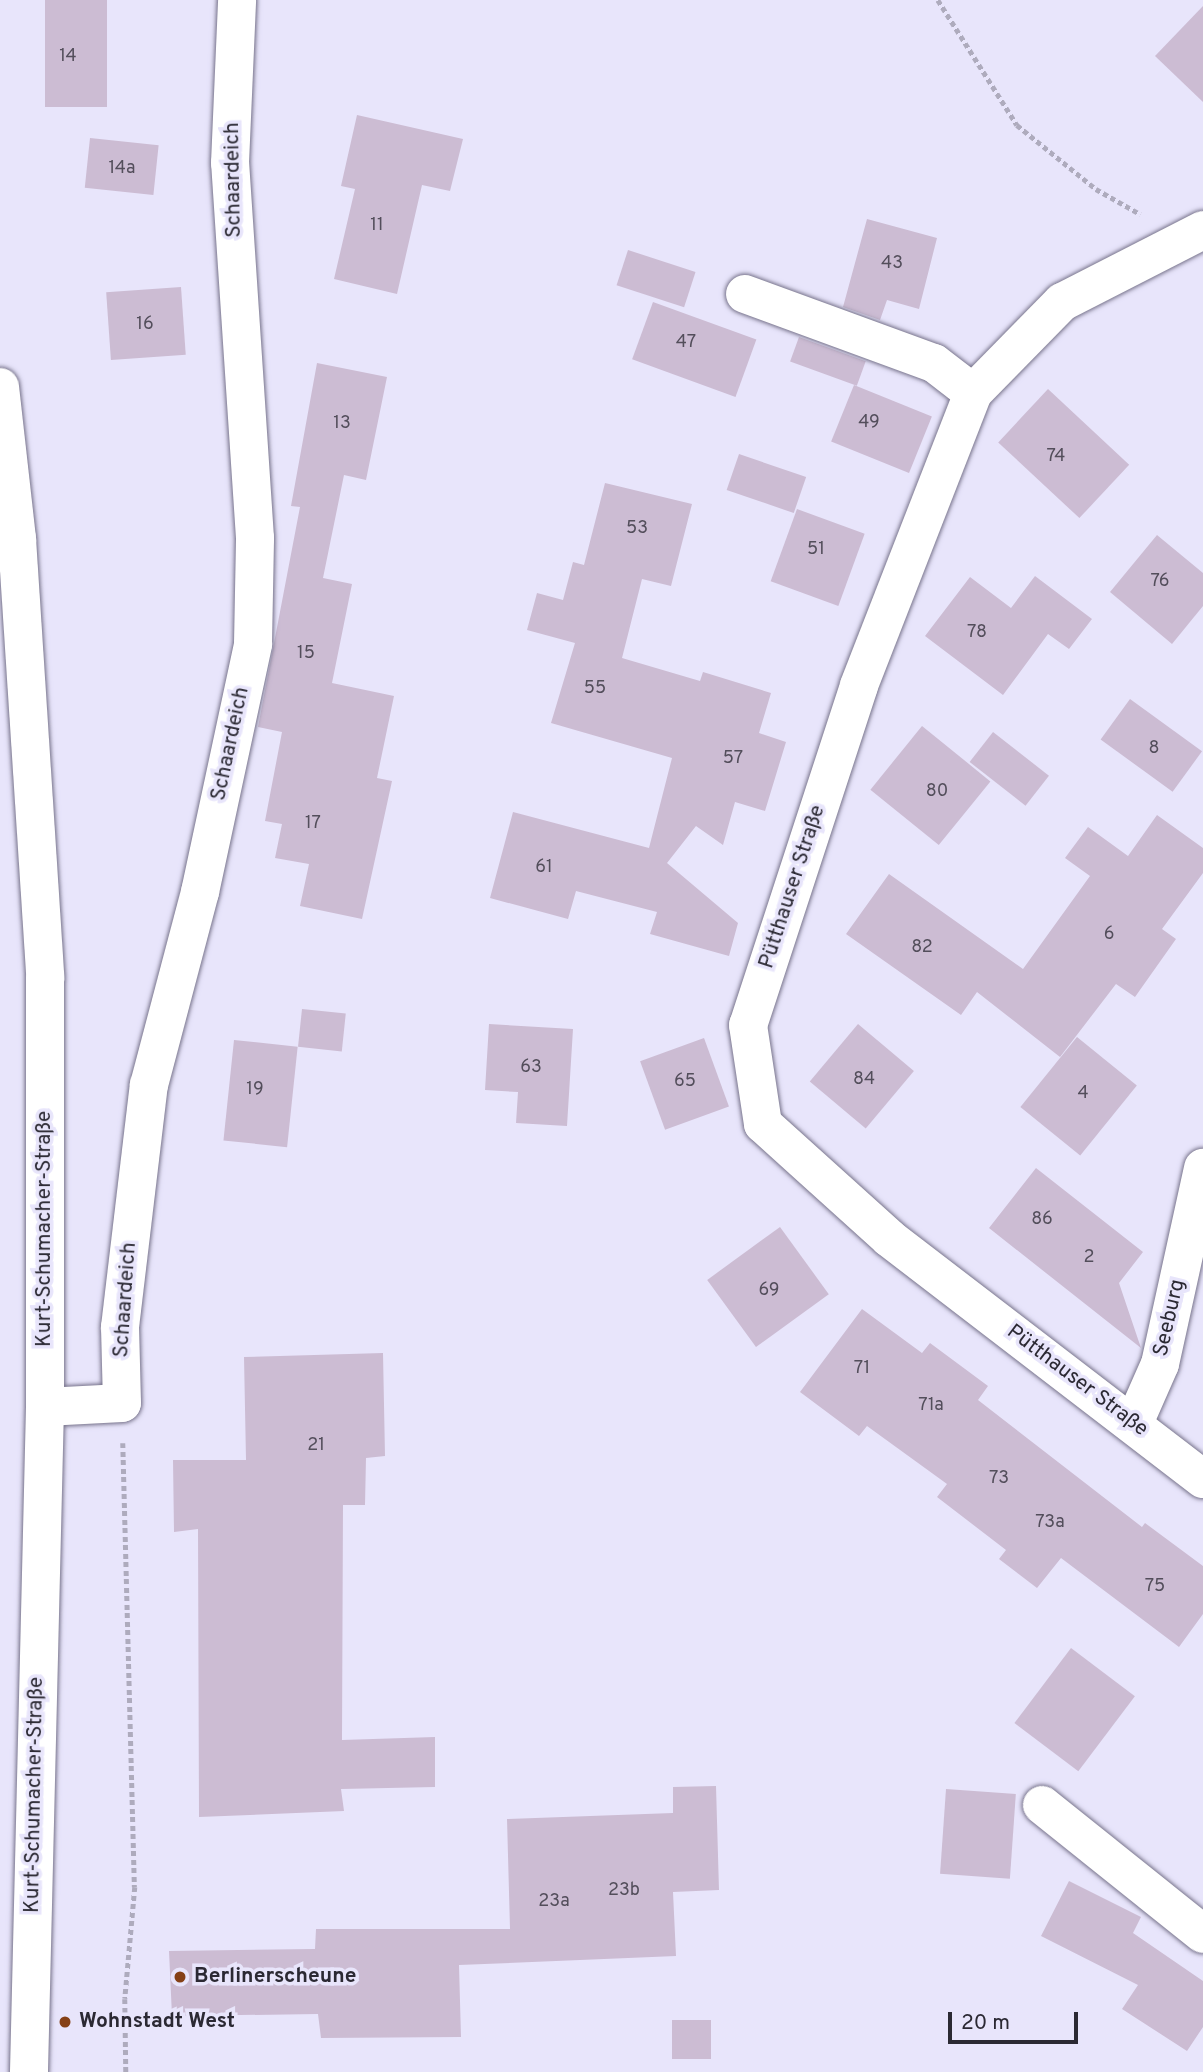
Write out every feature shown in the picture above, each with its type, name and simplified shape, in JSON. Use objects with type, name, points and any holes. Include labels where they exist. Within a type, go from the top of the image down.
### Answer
[{"type":"street","name":"Schaardeich","points":[[122,1403],[121,1327],[149,1085],[200,892],[253,644],[254,538],[230,163],[237,0]]},
{"type":"street","name":"Pütthauser Straße","points":[[1195,234],[1062,302],[973,393],[859,686],[748,1025],[763,1124],[889,1238],[1134,1423],[1203,1479]]},
{"type":"street","points":[[745,293],[934,363],[973,393]]},
{"type":"street","name":"Kurt-Schumacher-Straße","points":[[0,387],[17,539],[46,978],[45,1407],[29,2072]]},
{"type":"street","name":"Seeburg","points":[[1134,1423],[1160,1364],[1203,1168]]},
{"type":"street","points":[[45,1407],[122,1403]]},
{"type":"street","points":[[1042,1805],[1203,1934]]},
{"type":"path","points":[[938,0],[1017,125],[1096,190],[1195,234]]},
{"type":"path","points":[[122,1403],[135,1886],[125,1999],[126,2072]]},
{"type":"building","points":[[45,0],[107,0],[107,107],[45,107]]},
{"type":"building","points":[[1203,6],[1203,102],[1155,56]]},
{"type":"building","points":[[357,115],[463,139],[450,191],[422,185],[397,294],[334,279],[355,189],[341,186]]},
{"type":"building","points":[[90,138],[159,145],[153,195],[85,188]]},
{"type":"building","points":[[867,219],[937,238],[919,309],[887,300],[880,320],[843,307]]},
{"type":"building","points":[[628,250],[696,272],[684,307],[617,285]]},
{"type":"building","points":[[181,287],[186,355],[111,360],[106,292]]},
{"type":"building","points":[[653,302],[756,340],[736,397],[632,359]]},
{"type":"building","points":[[799,337],[866,361],[857,386],[790,361]]},
{"type":"building","points":[[317,363],[387,377],[366,480],[344,475],[323,578],[352,584],[332,683],[394,696],[377,778],[392,781],[362,919],[300,906],[309,864],[275,858],[282,824],[265,821],[282,732],[258,727],[300,507],[291,506]]},
{"type":"building","points":[[854,385],[932,416],[909,473],[831,442]]},
{"type":"building","points":[[1048,389],[1129,465],[1079,518],[998,442]]},
{"type":"building","points":[[739,454],[806,477],[794,513],[727,490]]},
{"type":"building","points":[[605,483],[692,504],[671,586],[642,579],[622,658],[700,681],[703,672],[771,693],[759,733],[786,742],[765,811],[735,802],[723,845],[696,826],[667,863],[738,923],[729,956],[650,934],[657,912],[576,891],[568,919],[490,898],[513,812],[649,848],[672,758],[551,723],[575,643],[527,630],[537,593],[563,600],[573,562],[584,565]]},
{"type":"building","points":[[797,509],[865,534],[838,606],[771,581]]},
{"type":"building","points":[[1157,535],[1203,573],[1203,606],[1172,644],[1110,592]]},
{"type":"building","points":[[1035,576],[1092,619],[1069,649],[1048,634],[1003,695],[925,636],[970,577],[1011,608]]},
{"type":"building","points":[[1130,699],[1202,751],[1173,792],[1101,739]]},
{"type":"building","points":[[922,726],[990,781],[939,845],[870,790]]},
{"type":"building","points":[[993,732],[1049,776],[1026,806],[970,762]]},
{"type":"building","points":[[1157,815],[1203,848],[1203,873],[1162,929],[1176,939],[1135,997],[1116,984],[1060,1057],[977,992],[961,1015],[846,934],[889,874],[1023,969],[1090,876],[1065,858],[1088,827],[1128,856]]},
{"type":"building","points":[[302,1009],[346,1014],[342,1051],[298,1047]]},
{"type":"building","points":[[489,1024],[573,1029],[567,1126],[516,1123],[518,1092],[485,1090]]},
{"type":"building","points":[[858,1024],[914,1071],[866,1128],[810,1081]]},
{"type":"building","points":[[1077,1037],[1137,1085],[1080,1155],[1020,1107]]},
{"type":"building","points":[[704,1038],[729,1107],[665,1130],[640,1061]]},
{"type":"building","points":[[234,1040],[298,1047],[287,1147],[223,1140]]},
{"type":"building","points":[[1036,1168],[1143,1252],[1119,1283],[1141,1348],[989,1228]]},
{"type":"building","points":[[780,1227],[829,1294],[756,1347],[707,1280]]},
{"type":"building","points":[[862,1309],[922,1353],[930,1343],[988,1386],[978,1400],[1142,1527],[1145,1523],[1203,1566],[1203,1614],[1179,1647],[1061,1558],[1037,1588],[999,1559],[1006,1550],[937,1497],[947,1484],[867,1426],[859,1436],[800,1392]]},
{"type":"building","points":[[383,1353],[385,1456],[366,1458],[365,1505],[343,1505],[342,1740],[435,1737],[435,1787],[341,1789],[344,1811],[199,1817],[198,1529],[174,1532],[173,1460],[246,1460],[244,1357]]},
{"type":"building","points":[[1071,1648],[1135,1696],[1078,1771],[1014,1723]]},
{"type":"building","points":[[716,1786],[719,1890],[673,1892],[676,1956],[459,1965],[461,2037],[321,2038],[318,2014],[172,2016],[169,1951],[315,1949],[316,1929],[510,1929],[507,1819],[673,1813],[673,1787]]},
{"type":"building","points":[[946,1789],[1016,1794],[1010,1879],[940,1874]]},
{"type":"building","points":[[1069,1881],[1141,1917],[1133,1933],[1203,1981],[1203,2027],[1187,2051],[1122,2009],[1138,1985],[1041,1936]]},
{"type":"building","points":[[672,2020],[711,2020],[711,2059],[672,2059]]},
{"type":"place","name":"Berlinerscheune","points":[[180,1977]]},
{"type":"place","name":"Wohnstadt West","points":[[65,2022]]}]
